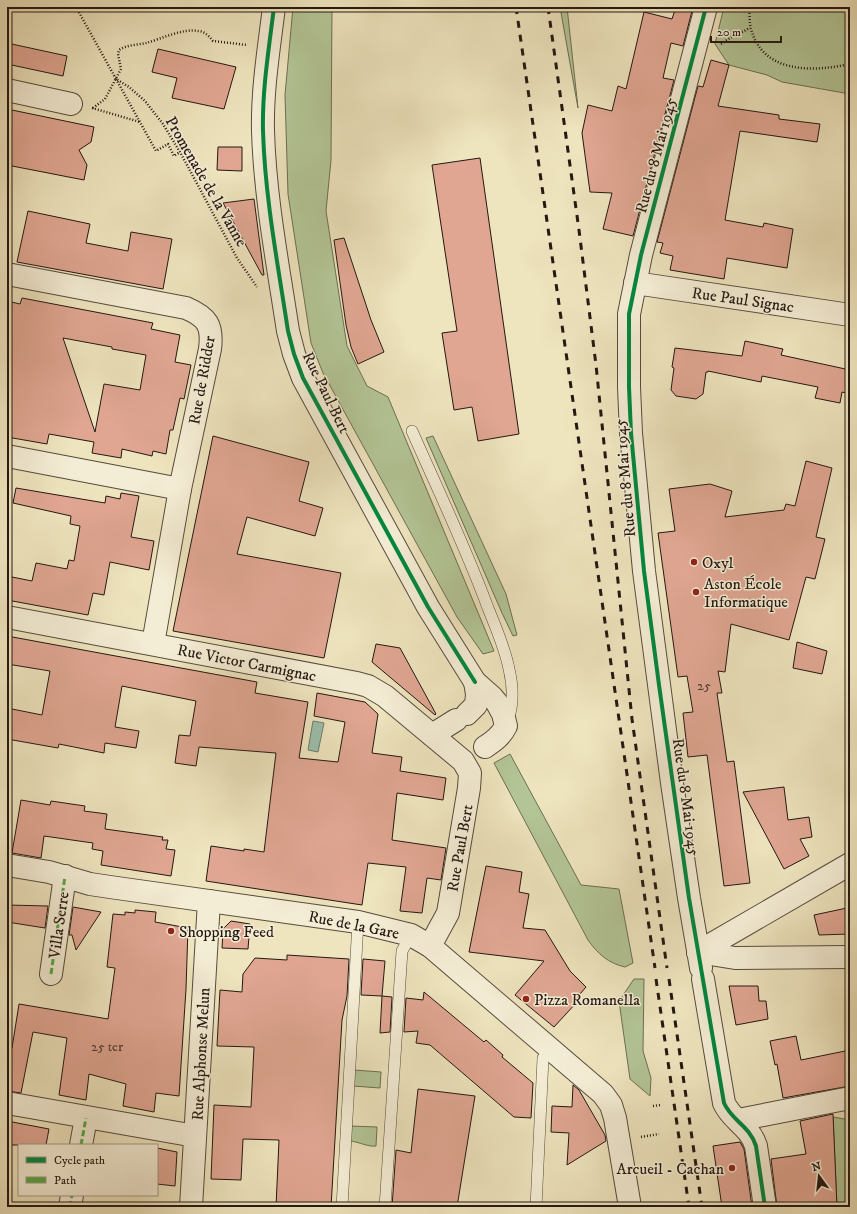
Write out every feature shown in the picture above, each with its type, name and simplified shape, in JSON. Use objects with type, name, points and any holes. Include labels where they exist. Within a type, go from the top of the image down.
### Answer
[{"type":"street","name":"Rue Paul Bert","points":[[274,7],[264,88],[263,130],[265,175],[287,324],[294,354],[303,378],[424,600],[475,682],[497,703],[505,720],[506,726]]},
{"type":"street","name":"Rue du 8 Mai 1945","points":[[706,7],[635,283],[629,314],[629,387],[644,571],[674,791],[701,966],[724,1102],[727,1109],[754,1138],[765,1207]]},
{"type":"street","points":[[7,90],[80,106]]},
{"type":"street","name":"Rue de Ridder","points":[[7,274],[186,308],[202,316],[210,327],[210,349],[180,489],[153,644]]},
{"type":"street","name":"Rue Paul Signac","points":[[635,283],[850,315]]},
{"type":"street","points":[[7,456],[180,489]]},
{"type":"street","name":"Rue Victor Carmignac","points":[[7,617],[368,686],[385,696],[432,735],[474,754]]},
{"type":"street","name":"Rue Paul Bert","points":[[432,735],[462,717],[476,705],[477,694],[475,682]]},
{"type":"street","points":[[474,754],[499,737],[506,726]]},
{"type":"street","name":"Rue Paul Bert","points":[[430,946],[448,913],[474,754]]},
{"type":"street","points":[[701,966],[850,864]]},
{"type":"street","name":"Rue de la Gare","points":[[7,865],[49,872],[110,887],[358,922],[411,935],[430,946],[602,1094],[611,1105],[630,1207]]},
{"type":"street","name":"Villa Serre","points":[[51,974],[65,876]]},
{"type":"street","name":"Rue Alphonse Melun","points":[[191,1207],[210,901]]},
{"type":"street","points":[[701,966],[734,958],[850,958]]},
{"type":"street","points":[[738,1120],[850,1098]]},
{"type":"street","points":[[7,1104],[195,1136]]},
{"type":"street","points":[[81,1144],[86,1118]]},
{"type":"street","points":[[70,1207],[72,1196]]},
{"type":"lane","points":[[412,431],[480,586],[505,653],[509,669],[512,704],[506,726]]},
{"type":"lane","points":[[342,1207],[358,922]]},
{"type":"lane","points":[[385,1207],[402,952],[411,935]]},
{"type":"lane","points":[[536,1207],[543,1058]]},
{"type":"path","points":[[749,7],[750,28],[757,45],[767,56],[779,64],[815,69],[832,68],[850,64]]},
{"type":"path","points":[[720,44],[750,28]]},
{"type":"path","points":[[93,108],[105,99],[121,69],[118,54],[119,50],[122,48],[197,30],[210,36],[213,41],[247,46],[248,39]]},
{"type":"path","points":[[116,79],[156,151],[168,144],[174,156],[180,152]]},
{"type":"path","points":[[653,1106],[660,1105]]},
{"type":"path","points":[[639,1137],[659,1134]]},
{"type":"shaded area","points":[[293,7],[332,7],[331,160],[326,211],[347,346],[367,386],[388,397],[494,651],[483,654],[457,617],[323,373],[311,343],[288,194],[285,95]]},
{"type":"shaded area","points":[[560,7],[567,7],[578,108]]},
{"type":"shaded area","points":[[724,7],[850,7],[850,94],[782,82],[767,75],[729,65],[715,44]]},
{"type":"shaded area","points":[[433,436],[506,594],[517,635],[513,636],[502,613],[426,438]]},
{"type":"shaded area","points":[[313,721],[324,723],[318,752],[308,750]]},
{"type":"shaded area","points":[[510,754],[581,885],[619,889],[633,963],[625,967],[613,963],[600,954],[588,940],[494,763]]},
{"type":"shaded area","points":[[634,979],[644,979],[643,1051],[651,1078],[650,1096],[630,1079],[619,1001]]},
{"type":"shaded area","points":[[354,1070],[381,1072],[380,1088],[353,1086]]},
{"type":"shaded area","points":[[833,1117],[850,1120],[850,1207],[837,1207]]},
{"type":"shaded area","points":[[351,1126],[377,1127],[376,1146],[350,1141]]},
{"type":"building","points":[[676,7],[693,7],[683,46],[671,43],[663,78],[674,80],[633,236],[603,229],[612,193],[590,192],[582,133],[588,105],[612,111],[618,86],[626,89],[644,12],[672,19]]},
{"type":"building","points":[[7,43],[67,56],[63,76],[7,64]]},
{"type":"building","points":[[158,49],[236,67],[224,109],[172,98],[177,78],[152,72]]},
{"type":"building","points":[[711,60],[729,65],[718,106],[779,115],[779,119],[820,124],[817,142],[740,131],[725,220],[763,227],[764,223],[793,229],[787,268],[727,258],[724,279],[670,270],[673,256],[660,253],[663,243],[657,242],[698,86],[703,87]]},
{"type":"building","points":[[7,109],[94,127],[91,142],[79,150],[87,165],[84,180],[7,165]]},
{"type":"building","points":[[218,147],[242,147],[242,171],[217,170]]},
{"type":"building","points":[[480,158],[519,434],[478,441],[472,407],[454,410],[442,333],[457,331],[432,165]]},
{"type":"building","points":[[254,199],[264,275],[262,275],[223,203]]},
{"type":"building","points":[[28,211],[90,224],[86,243],[128,251],[131,232],[172,239],[163,289],[17,262]]},
{"type":"building","points":[[344,238],[371,320],[384,352],[358,364],[351,347],[346,325],[334,240]]},
{"type":"building","points":[[22,298],[153,323],[151,329],[180,335],[175,362],[191,365],[184,399],[180,398],[173,430],[170,430],[166,454],[153,451],[152,456],[122,449],[121,458],[92,453],[94,442],[49,434],[47,444],[7,437],[7,301],[20,304]],"holes":[[[63,338],[112,347],[112,349],[146,355],[140,390],[104,384],[95,432]]]},
{"type":"building","points":[[745,341],[783,349],[781,355],[850,370],[850,394],[842,392],[840,403],[815,398],[818,387],[762,376],[761,382],[708,371],[706,372],[703,394],[696,399],[676,396],[671,390],[675,348],[742,356]]},
{"type":"building","points":[[213,436],[309,462],[299,501],[323,508],[315,536],[247,517],[237,554],[341,573],[324,658],[173,631]]},
{"type":"building","points":[[806,461],[832,468],[816,537],[825,539],[815,579],[806,577],[789,640],[731,624],[725,672],[718,671],[722,693],[717,693],[727,762],[734,761],[750,883],[724,886],[707,755],[688,757],[683,713],[693,712],[687,676],[678,677],[658,533],[675,531],[669,489],[710,484],[732,491],[725,517],[784,510],[786,504],[795,506]]},
{"type":"building","points":[[16,488],[105,503],[106,496],[120,499],[121,493],[139,496],[131,537],[154,541],[149,570],[110,562],[104,595],[93,593],[88,615],[7,600],[7,576],[32,581],[36,563],[67,569],[69,560],[74,561],[80,526],[70,524],[71,516],[13,503]]},
{"type":"building","points":[[7,636],[257,682],[255,693],[308,702],[299,758],[338,762],[345,722],[314,716],[317,693],[365,702],[378,714],[372,753],[402,757],[400,771],[446,778],[443,800],[397,793],[392,840],[446,848],[441,880],[427,878],[422,913],[400,911],[406,867],[368,863],[362,905],[206,881],[211,846],[244,851],[244,849],[264,852],[276,753],[199,747],[196,766],[175,763],[179,735],[190,736],[196,701],[122,686],[115,727],[139,731],[136,748],[105,743],[104,753],[59,744],[58,748],[7,739],[7,708],[42,715],[50,671],[7,664]]},
{"type":"building","points":[[797,642],[827,651],[822,674],[793,668]]},
{"type":"building","points":[[376,644],[400,648],[436,714],[435,715],[372,662]]},
{"type":"building","points":[[784,787],[788,820],[809,817],[812,837],[800,839],[809,856],[784,869],[743,792]]},
{"type":"building","points":[[21,800],[50,805],[51,801],[85,806],[84,811],[107,814],[105,829],[163,837],[162,840],[168,840],[166,849],[175,850],[171,876],[101,865],[103,851],[92,849],[93,843],[44,836],[41,858],[12,853]]},
{"type":"building","points":[[486,866],[522,872],[519,892],[529,894],[523,928],[545,930],[570,971],[586,987],[575,1000],[577,1002],[554,1027],[515,995],[544,961],[469,952]]},
{"type":"building","points":[[7,905],[48,906],[45,928],[7,922]]},
{"type":"building","points":[[73,907],[101,912],[76,950],[72,935],[69,935]]},
{"type":"building","points":[[847,908],[850,919],[850,934],[819,935],[814,915]]},
{"type":"building","points":[[135,910],[156,912],[155,922],[188,928],[186,989],[179,1096],[156,1093],[154,1112],[123,1106],[126,1084],[89,1074],[86,1100],[59,1095],[67,1038],[33,1032],[21,1093],[7,1091],[7,1047],[12,1048],[19,1004],[108,1019],[115,968],[107,967],[113,914],[125,915],[125,912],[135,913]]},
{"type":"building","points":[[231,921],[250,924],[248,949],[222,948],[223,929]]},
{"type":"building","points":[[287,955],[349,959],[347,996],[342,1020],[331,1207],[276,1207],[279,1140],[243,1139],[241,1180],[211,1179],[214,1105],[251,1107],[254,1047],[217,1046],[220,990],[242,992],[243,974],[255,958],[287,960]]},
{"type":"building","points":[[363,959],[385,961],[382,996],[361,995]]},
{"type":"building","points":[[729,986],[758,986],[759,1001],[766,1001],[768,1019],[736,1025]]},
{"type":"building","points":[[424,992],[484,1042],[486,1040],[503,1055],[502,1057],[533,1083],[531,1118],[514,1117],[430,1045],[416,1043],[418,1031],[404,1032],[406,998],[423,1000]]},
{"type":"building","points":[[382,996],[392,997],[390,1032],[380,1033]]},
{"type":"building","points":[[796,1036],[801,1060],[850,1050],[850,1086],[783,1098],[777,1064],[775,1065],[770,1041]]},
{"type":"building","points":[[573,1085],[579,1090],[605,1135],[606,1141],[567,1165],[569,1133],[551,1132],[552,1106],[572,1107]]},
{"type":"building","points":[[418,1089],[475,1096],[457,1207],[392,1207],[396,1150],[411,1153]]},
{"type":"building","points":[[833,1114],[837,1207],[777,1207],[771,1159],[806,1154],[800,1121]]},
{"type":"building","points":[[7,1121],[49,1129],[46,1144],[7,1145]]},
{"type":"building","name":"Arcueil - Cachan","points":[[740,1142],[744,1149],[752,1207],[722,1207],[713,1146]]},
{"type":"building","points":[[158,1148],[177,1152],[175,1186],[158,1184]]},
{"type":"railway","points":[[516,7],[655,968]]},
{"type":"railway","points":[[548,7],[596,365],[632,719],[667,968]]},
{"type":"railway","points":[[656,979],[689,1207]]},
{"type":"railway","points":[[669,979],[702,1207]]},
{"type":"marked path","points":[[51,974],[65,876]]},
{"type":"marked path","points":[[81,1144],[86,1118]]},
{"type":"marked path","points":[[70,1207],[72,1196]]},
{"type":"cycle path","points":[[274,7],[266,69],[263,116],[264,156],[276,256],[288,331],[294,354],[303,378],[428,607],[475,682]]},
{"type":"cycle path","points":[[706,7],[641,255],[629,314],[629,387],[631,433],[644,571],[659,685],[689,898],[724,1103],[731,1114],[749,1133],[756,1146],[765,1207]]},
{"type":"place","name":"Oxyl","points":[[694,562]]},
{"type":"place","name":"Aston École Informatique","points":[[696,592]]},
{"type":"place","name":"Shopping Feed","points":[[171,931]]},
{"type":"place","name":"Pizza Romanella","points":[[526,999]]},
{"type":"place","name":"Arcueil - Cachan","points":[[732,1168]]}]
